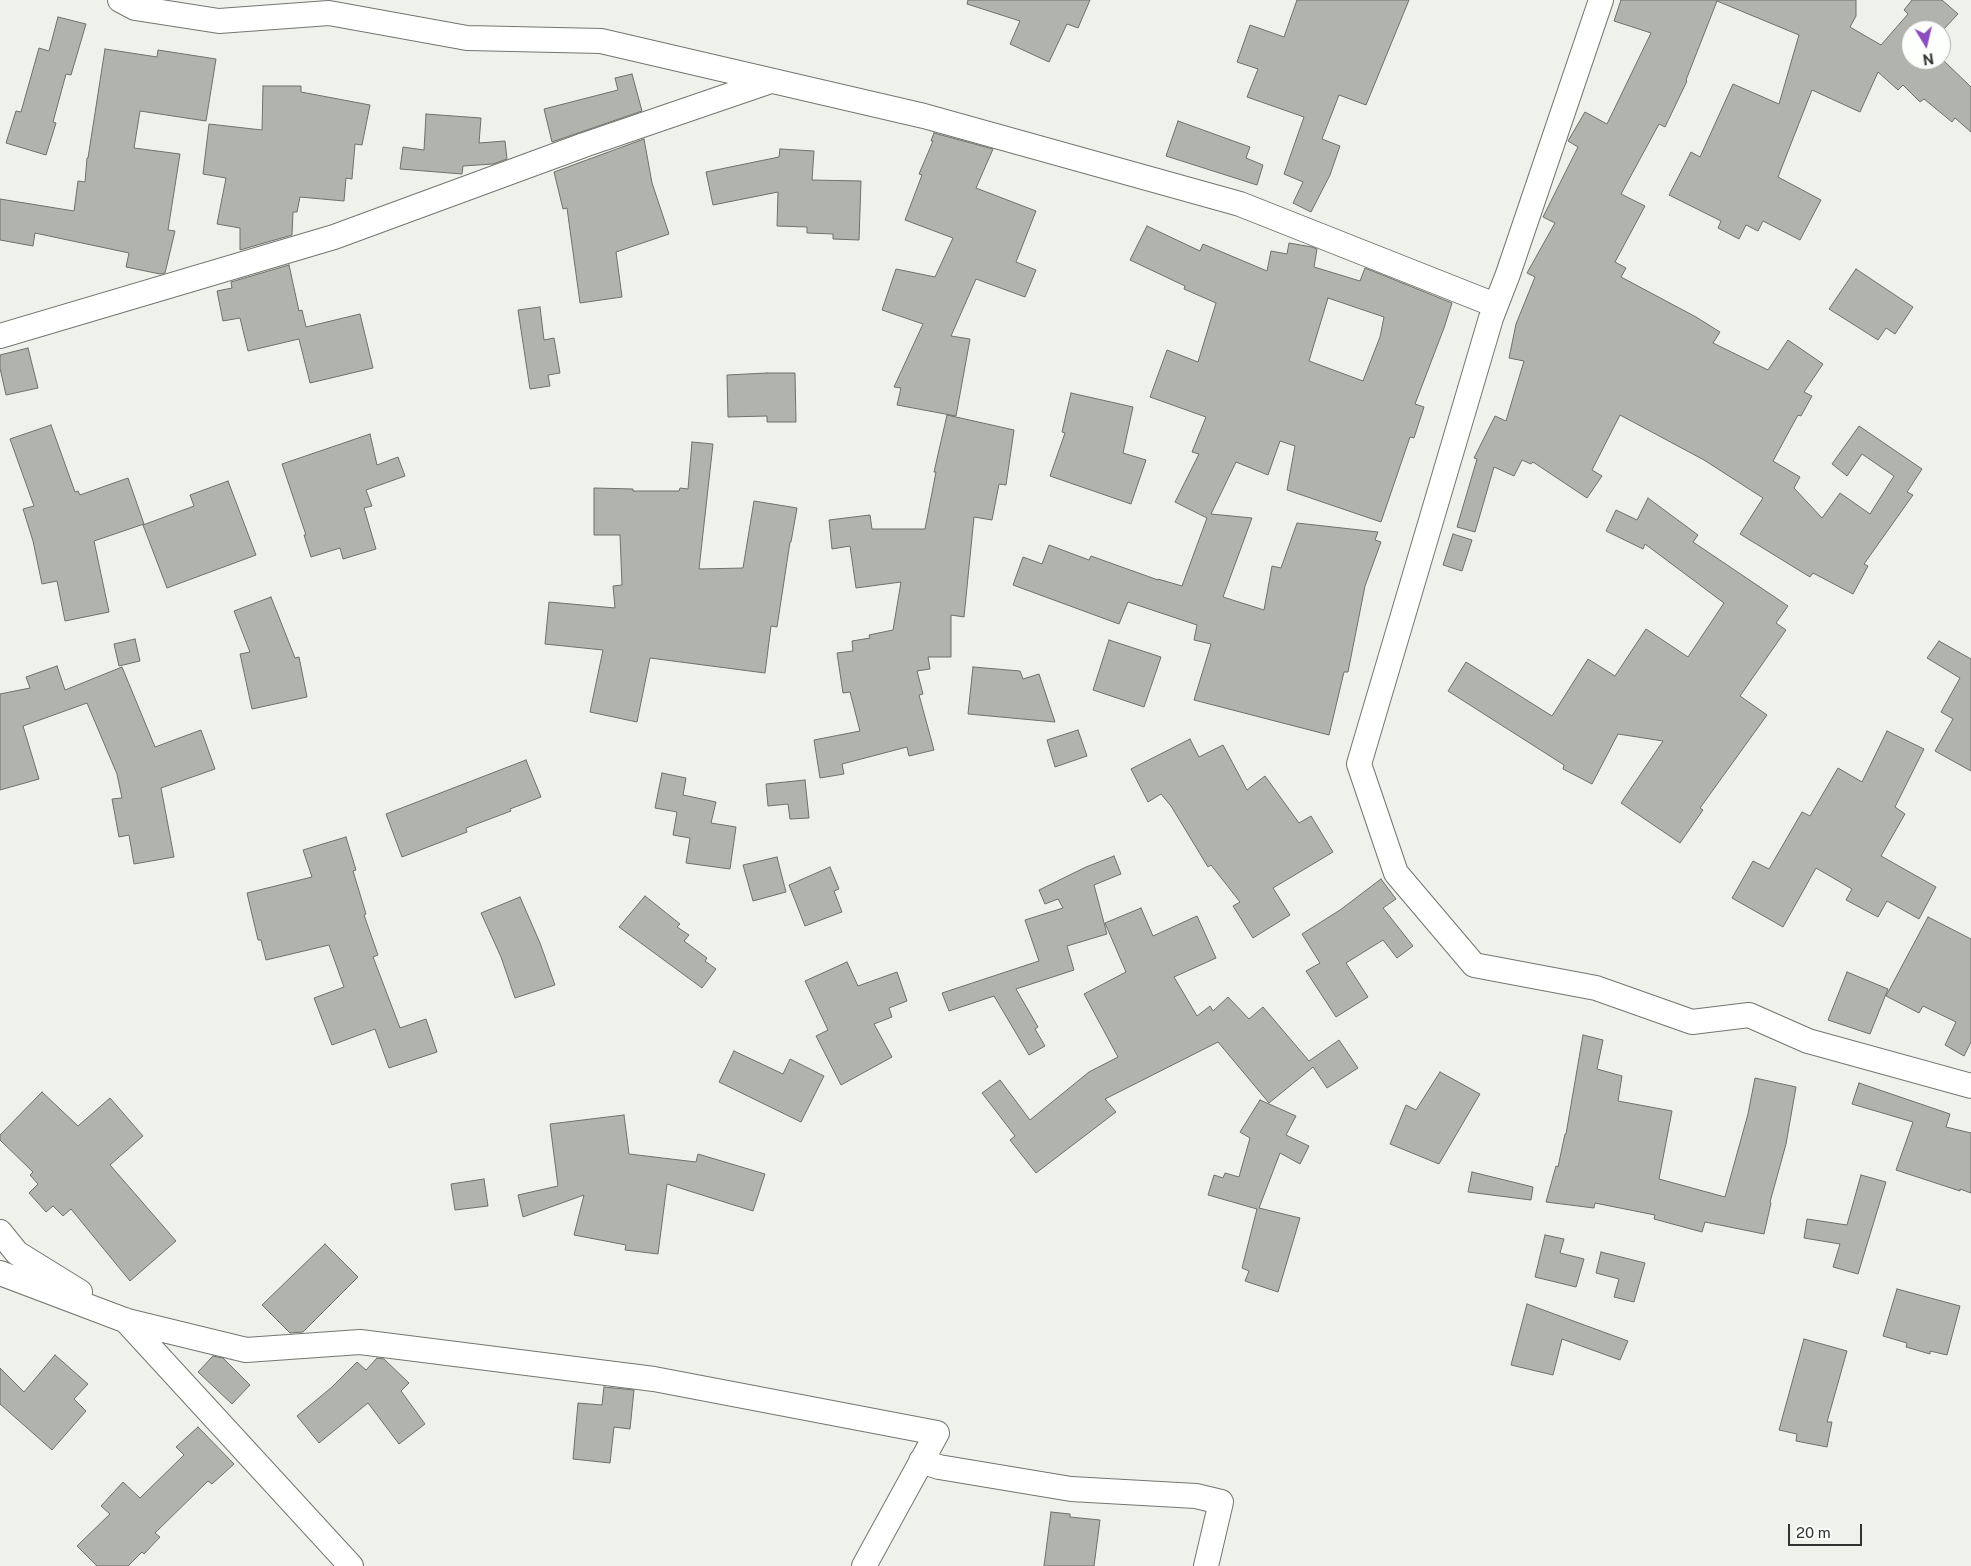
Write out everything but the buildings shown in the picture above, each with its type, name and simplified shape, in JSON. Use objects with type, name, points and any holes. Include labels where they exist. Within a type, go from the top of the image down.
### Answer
[{"type":"street","points":[[120,0],[135,8],[219,21],[329,13],[467,38],[601,41],[924,116],[1240,204],[1495,305]]},
{"type":"street","points":[[1601,0],[1508,274],[1495,305],[1359,764],[1396,873],[1474,965],[1596,988],[1692,1022],[1749,1015],[1808,1041],[1971,1086]]},
{"type":"street","points":[[0,336],[334,237],[584,145],[771,81]]},
{"type":"street","points":[[0,1232],[17,1253],[127,1322],[352,1566]]},
{"type":"street","points":[[0,1273],[127,1322],[246,1350],[360,1342],[654,1379],[937,1433],[864,1566]]},
{"type":"street","points":[[921,1461],[939,1467],[1071,1489],[1196,1496],[1221,1502],[1206,1566]]}]
